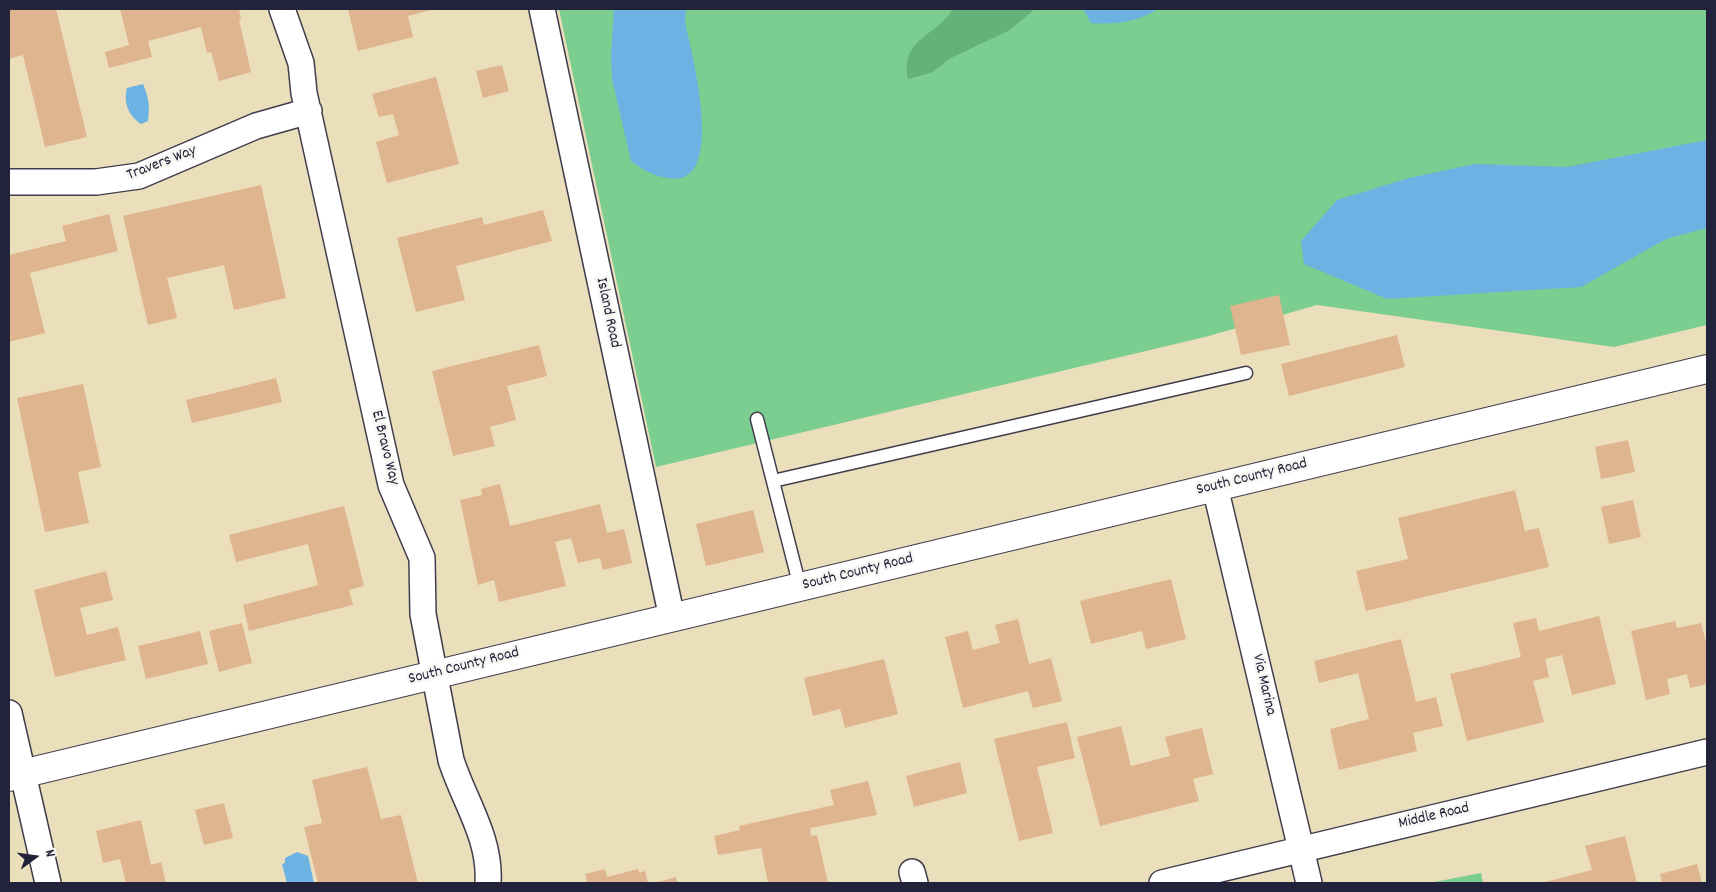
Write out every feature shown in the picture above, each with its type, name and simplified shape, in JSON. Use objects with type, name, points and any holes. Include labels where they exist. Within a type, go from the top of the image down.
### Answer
[{"type":"main road","name":"South County Road","points":[[16,775],[1707,369]]},
{"type":"street","name":"El Bravo Way","points":[[282,9],[301,63],[309,111],[391,485],[422,558],[423,614],[434,675],[457,780],[483,838],[487,858],[488,883]]},
{"type":"street","name":"Island Road","points":[[542,9],[672,618]]},
{"type":"street","name":"Travers Way","points":[[9,182],[96,182],[139,176],[256,126],[309,111]]},
{"type":"street","name":"Via Marina","points":[[1215,487],[1309,883]]},
{"type":"street","points":[[9,713],[16,775],[48,883]]},
{"type":"street","name":"Middle Road","points":[[1162,883],[1707,752]]},
{"type":"lane","points":[[773,481],[1246,373]]},
{"type":"lane","points":[[757,418],[800,587]]},
{"type":"green space","points":[[559,9],[1707,9],[1707,325],[1614,347],[1317,305],[1205,337],[656,467]]},
{"type":"green space","points":[[953,9],[1035,9],[1010,30],[951,58],[931,73],[908,79],[907,66],[909,55],[914,47],[937,27]]},
{"type":"green space","points":[[1481,873],[1483,883],[1429,883]]},
{"type":"water","points":[[614,9],[686,9],[685,22],[701,108],[702,133],[700,154],[693,170],[680,178],[660,177],[631,161],[612,79],[611,55]]},
{"type":"water","points":[[1083,9],[1158,9],[1134,20],[1100,24],[1091,23]]},
{"type":"water","points":[[143,84],[148,98],[149,112],[148,121],[141,124],[128,109],[126,94],[127,88]]},
{"type":"water","points":[[1707,140],[1707,228],[1666,239],[1581,287],[1387,299],[1304,264],[1301,241],[1337,200],[1409,178],[1475,164],[1567,167]]},
{"type":"water","points":[[297,852],[308,856],[314,883],[287,883],[282,864],[285,863],[285,858]]},
{"type":"building","points":[[9,9],[56,9],[87,137],[45,147],[23,55],[9,59]]},
{"type":"building","points":[[120,9],[239,9],[241,19],[239,20],[251,72],[219,81],[211,52],[207,53],[201,27],[148,41],[152,57],[109,68],[105,52],[129,45]]},
{"type":"building","points":[[348,9],[435,9],[408,16],[413,37],[358,51]]},
{"type":"building","points":[[502,65],[509,91],[483,98],[476,71]]},
{"type":"building","points":[[436,77],[459,164],[387,183],[376,142],[399,135],[393,114],[379,117],[372,94]]},
{"type":"building","points":[[261,185],[286,298],[234,310],[224,265],[167,278],[177,318],[148,325],[123,216]]},
{"type":"building","points":[[543,210],[552,241],[456,266],[465,300],[416,312],[397,238],[482,217],[484,225]]},
{"type":"building","points":[[109,214],[118,251],[30,273],[45,333],[9,342],[9,255],[66,241],[62,226]]},
{"type":"building","points":[[1279,295],[1290,345],[1241,355],[1230,306]]},
{"type":"building","points":[[1397,335],[1405,367],[1289,396],[1281,364]]},
{"type":"building","points":[[539,345],[547,376],[507,386],[516,420],[490,427],[495,446],[453,456],[432,371]]},
{"type":"building","points":[[276,378],[282,402],[192,423],[186,400]]},
{"type":"building","points":[[83,384],[101,467],[78,472],[89,523],[45,532],[17,398]]},
{"type":"building","points":[[1628,440],[1635,472],[1601,479],[1595,447]]},
{"type":"building","points":[[500,484],[510,526],[600,504],[607,533],[624,529],[632,563],[603,570],[600,558],[578,563],[571,538],[555,542],[566,586],[499,602],[494,580],[478,585],[460,500],[482,495],[481,489]]},
{"type":"building","points":[[1515,490],[1525,531],[1539,528],[1549,567],[1366,611],[1356,571],[1408,559],[1398,518]]},
{"type":"building","points":[[1633,500],[1641,537],[1609,544],[1601,507]]},
{"type":"building","points":[[344,506],[364,586],[349,590],[353,605],[249,631],[243,605],[318,585],[308,544],[236,562],[229,535]]},
{"type":"building","points":[[753,510],[764,552],[706,566],[696,524]]},
{"type":"building","points":[[106,571],[113,600],[80,608],[87,635],[118,627],[126,660],[55,677],[34,590]]},
{"type":"building","points":[[1171,579],[1186,639],[1146,649],[1142,631],[1091,644],[1080,601]]},
{"type":"building","points":[[1599,616],[1616,684],[1572,695],[1562,655],[1545,659],[1549,677],[1533,681],[1544,722],[1467,741],[1450,674],[1521,657],[1513,623],[1536,618],[1539,631]]},
{"type":"building","points":[[1018,619],[1029,664],[1051,658],[1062,701],[1033,708],[1028,691],[963,708],[945,637],[968,631],[973,650],[1000,643],[995,625]]},
{"type":"building","points":[[1675,621],[1677,628],[1701,623],[1707,646],[1707,684],[1690,688],[1687,674],[1667,679],[1670,694],[1646,700],[1631,631]]},
{"type":"building","points":[[242,623],[252,663],[219,672],[209,631]]},
{"type":"building","points":[[200,631],[208,664],[146,679],[138,646]]},
{"type":"building","points":[[1401,639],[1416,702],[1436,697],[1443,726],[1413,733],[1417,751],[1339,770],[1330,729],[1369,719],[1358,673],[1319,683],[1314,661]]},
{"type":"building","points":[[884,659],[898,714],[845,728],[840,709],[813,716],[804,678]]},
{"type":"building","points":[[1067,722],[1075,758],[1037,767],[1053,833],[1019,841],[994,739]]},
{"type":"building","points":[[1121,726],[1131,766],[1170,756],[1165,737],[1202,728],[1213,774],[1193,779],[1199,801],[1100,826],[1077,737]]},
{"type":"building","points":[[960,762],[967,793],[914,807],[906,776]]},
{"type":"building","points":[[367,767],[381,819],[401,815],[418,883],[318,883],[304,827],[322,823],[312,780]]},
{"type":"building","points":[[868,781],[877,815],[810,828],[811,836],[817,835],[828,883],[768,883],[761,848],[718,855],[714,836],[740,830],[739,826],[834,805],[830,790]]},
{"type":"building","points":[[224,803],[233,838],[204,845],[195,810]]},
{"type":"building","points":[[141,820],[151,865],[161,862],[166,883],[126,883],[120,859],[103,863],[96,831]]},
{"type":"building","points":[[1625,836],[1637,883],[1541,883],[1592,870],[1585,846]]},
{"type":"building","points":[[1697,864],[1702,883],[1662,883],[1660,874]]},
{"type":"building","points":[[605,869],[607,877],[638,869],[639,873],[645,871],[648,883],[582,883],[587,881],[585,874]]},
{"type":"building","points":[[676,877],[677,883],[655,883]]}]
